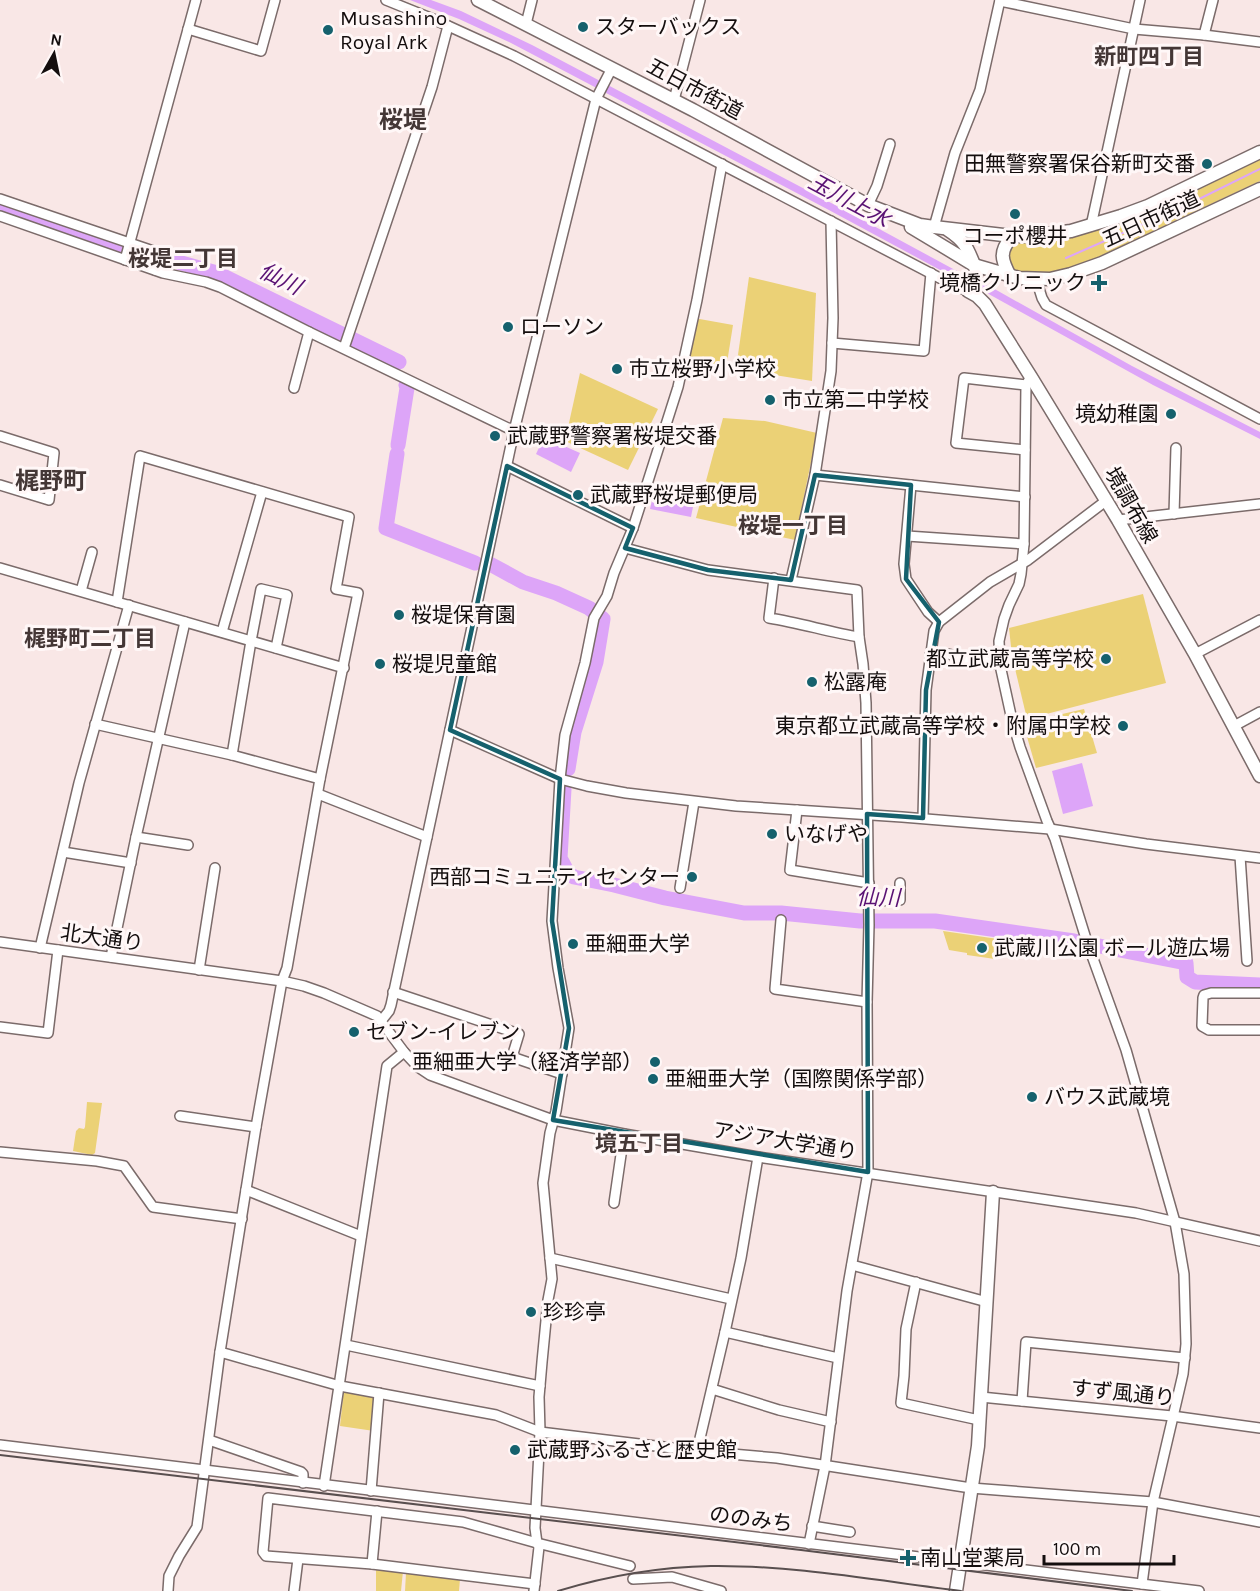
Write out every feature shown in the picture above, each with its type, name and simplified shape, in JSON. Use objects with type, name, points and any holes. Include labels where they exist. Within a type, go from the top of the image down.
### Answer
[{"type":"main road","name":"五日市街道","points":[[478,0],[610,72],[674,100],[868,205],[920,225],[1012,236],[1050,234],[1091,226],[1148,206],[1260,152]]},
{"type":"main road","name":"五日市街道","points":[[893,215],[975,268],[1010,276],[1050,279],[1102,263],[1260,189]]},
{"type":"main road","points":[[941,228],[958,236],[966,245],[975,268]]},
{"type":"main road","points":[[969,289],[975,268],[973,253],[975,247],[980,239],[988,234]]},
{"type":"main road","points":[[1010,276],[1002,257],[1006,244],[1012,236]]},
{"type":"main road","name":"境調布線","points":[[969,289],[985,304],[1029,381],[1107,500],[1195,654],[1260,776]]},
{"type":"main road","points":[[956,1591],[978,1446],[993,1192]]},
{"type":"street","points":[[125,260],[196,0]]},
{"type":"street","points":[[188,29],[261,51],[275,0]]},
{"type":"street","points":[[386,0],[514,56],[597,97],[955,286],[969,289]]},
{"type":"street","points":[[525,24],[532,0]]},
{"type":"street","points":[[674,100],[700,0]]},
{"type":"street","points":[[1091,226],[1140,0]]},
{"type":"street","points":[[1204,35],[1213,0]]},
{"type":"street","points":[[941,228],[955,153],[980,90],[1000,1],[1134,29],[1260,42]]},
{"type":"street","points":[[346,345],[432,87],[448,26]]},
{"type":"street","points":[[381,1021],[389,1011],[514,431],[597,97],[610,72]]},
{"type":"street","points":[[868,205],[877,186],[890,144]]},
{"type":"street","points":[[630,1566],[537,1543],[463,1522],[268,1498],[263,1552],[266,1556],[372,1564],[535,1587],[539,1547],[537,1543],[536,1528],[540,1386],[552,1279],[543,1183],[568,1028],[552,921],[560,779],[565,735],[585,663],[594,618],[601,608],[633,528],[678,387],[699,290],[722,164]]},
{"type":"street","points":[[0,199],[159,253],[155,270]]},
{"type":"street","points":[[0,216],[155,270],[220,287],[309,332],[346,345],[514,431]]},
{"type":"street","points":[[791,580],[815,475],[830,381],[831,221]]},
{"type":"street","points":[[832,343],[924,351],[930,273]]},
{"type":"street","points":[[1036,279],[1046,305],[1260,419]]},
{"type":"street","points":[[294,388],[309,332]]},
{"type":"street","points":[[1025,450],[956,443],[964,378],[1029,381],[1025,450],[1025,561],[999,641],[1000,665],[1015,729],[1126,1050],[1175,1222],[1184,1274],[1186,1316],[1183,1374],[1153,1502],[1142,1584]]},
{"type":"street","points":[[0,436],[54,453],[49,500],[0,484]]},
{"type":"street","points":[[1174,513],[1176,448]]},
{"type":"street","points":[[117,602],[140,456],[349,517],[336,589],[358,593],[320,779],[256,1127],[220,1352],[197,1527],[169,1576],[168,1591]]},
{"type":"street","points":[[507,466],[633,528]]},
{"type":"street","points":[[815,475],[1024,497]]},
{"type":"street","points":[[911,485],[904,564],[906,579],[928,612],[939,622]]},
{"type":"street","points":[[222,632],[262,492]]},
{"type":"street","points":[[923,818],[926,690],[934,631],[939,622],[990,582],[1025,561],[1107,500]]},
{"type":"street","points":[[1118,520],[1260,504]]},
{"type":"street","points":[[907,536],[1024,544]]},
{"type":"street","points":[[625,548],[708,570],[857,590],[866,704],[869,883],[868,1172],[847,1291],[825,1466],[809,1544]]},
{"type":"street","points":[[81,591],[92,552]]},
{"type":"street","points":[[0,568],[344,668]]},
{"type":"street","points":[[774,578],[770,618],[859,637]]},
{"type":"street","points":[[232,755],[261,589],[287,594],[276,648]]},
{"type":"street","points":[[40,948],[95,724],[129,605]]},
{"type":"street","points":[[1195,654],[1260,620]]},
{"type":"street","points":[[111,957],[185,622]]},
{"type":"street","points":[[930,655],[948,654],[1000,665]]},
{"type":"street","points":[[1234,726],[1260,712]]},
{"type":"street","points":[[95,724],[232,755],[320,779]]},
{"type":"street","points":[[450,730],[560,779],[607,789],[694,802],[1050,829],[1260,858]]},
{"type":"street","points":[[318,794],[427,837]]},
{"type":"street","points":[[680,888],[694,802]]},
{"type":"street","points":[[797,810],[790,870],[869,883]]},
{"type":"street","points":[[136,837],[188,845]]},
{"type":"street","points":[[63,852],[130,863]]},
{"type":"street","points":[[1240,856],[1247,961]]},
{"type":"street","points":[[199,970],[215,868]]},
{"type":"street","points":[[869,901],[900,900],[900,883]]},
{"type":"street","points":[[781,920],[775,989],[867,1002]]},
{"type":"street","name":"北大通り","points":[[0,942],[199,970]]},
{"type":"street","points":[[0,1027],[48,1033],[58,950]]},
{"type":"street","name":"アジア大学通り","points":[[199,970],[303,986],[369,1012],[377,1016],[418,1067],[430,1075],[553,1120],[758,1157],[1136,1213],[1260,1241]]},
{"type":"street","points":[[393,992],[519,1035],[512,1057],[562,1074]]},
{"type":"street","points":[[1260,993],[1204,995],[1202,1026],[1209,1030],[1260,1030]]},
{"type":"street","points":[[324,1486],[387,1066],[404,1052]]},
{"type":"street","points":[[180,1116],[256,1127]]},
{"type":"street","points":[[614,1203],[624,1134]]},
{"type":"street","points":[[0,1152],[119,1164],[124,1166],[153,1207],[242,1219]]},
{"type":"street","points":[[697,1451],[741,1258],[758,1157]]},
{"type":"street","points":[[246,1190],[362,1236]]},
{"type":"street","points":[[549,1258],[731,1299]]},
{"type":"street","points":[[852,1265],[987,1302]]},
{"type":"street","points":[[916,1282],[905,1336],[901,1402],[979,1420]]},
{"type":"street","points":[[725,1332],[838,1358]]},
{"type":"street","points":[[1022,1401],[1026,1342],[1185,1358]]},
{"type":"street","points":[[346,1345],[540,1386]]},
{"type":"street","points":[[220,1352],[340,1386],[495,1415],[540,1432],[777,1458],[971,1488],[1153,1502],[1260,1522]]},
{"type":"street","points":[[712,1389],[779,1410],[831,1422]]},
{"type":"street","points":[[371,1491],[379,1393]]},
{"type":"street","name":"すず風通り","points":[[981,1397],[1172,1416],[1260,1428]]},
{"type":"street","points":[[209,1440],[301,1472],[303,1483]]},
{"type":"street","name":"ののみち","points":[[0,1446],[1199,1591]]},
{"type":"street","points":[[372,1564],[377,1511]]},
{"type":"street","points":[[812,1526],[850,1532]]},
{"type":"street","points":[[294,1591],[298,1559]]},
{"type":"street","points":[[633,1580],[672,1577],[721,1591]]},
{"type":"highlighted area","points":[[507,466],[633,528],[625,548],[708,570],[791,580],[815,475],[911,485],[906,579],[939,622],[926,690],[923,818],[867,814],[868,1172],[553,1120],[569,1028],[552,921],[560,779],[450,730]]},
{"type":"shaded area","points":[[410,0],[431,0],[461,11],[532,45],[991,287],[1132,366],[1260,432],[1260,439],[1153,385],[985,292],[511,43]]},
{"type":"shaded area","points":[[1260,158],[1260,181],[1085,265],[1035,277],[1015,276],[1008,256],[1013,241],[1061,237],[1118,222],[1167,203]]},
{"type":"shaded area","points":[[749,277],[816,293],[812,381],[736,369]]},
{"type":"shaded area","points":[[694,318],[733,325],[726,369],[687,362]]},
{"type":"shaded area","points":[[580,373],[658,409],[628,470],[565,441]]},
{"type":"shaded area","points":[[723,418],[765,421],[817,433],[795,540],[696,518]]},
{"type":"shaded area","points":[[544,437],[580,453],[571,472],[536,454]]},
{"type":"shaded area","points":[[656,483],[696,491],[691,517],[650,509]]},
{"type":"shaded area","points":[[1143,594],[1166,683],[1027,719],[1012,656],[1009,628]]},
{"type":"shaded area","points":[[1084,709],[1097,753],[1036,768],[1023,723]]},
{"type":"shaded area","points":[[1082,763],[1093,806],[1063,814],[1052,771]]},
{"type":"shaded area","points":[[943,931],[998,939],[995,959],[949,950]]},
{"type":"shaded area","points":[[87,1102],[102,1103],[95,1153],[92,1155],[73,1151],[76,1131],[85,1127]]},
{"type":"shaded area","points":[[344,1388],[377,1394],[374,1431],[340,1426]]},
{"type":"shaded area","points":[[376,1567],[403,1571],[401,1591],[376,1591]]},
{"type":"shaded area","points":[[406,1573],[460,1579],[459,1591],[405,1591]]},
{"type":"waterway","points":[[1066,258],[1191,203],[1260,169]]},
{"type":"waterway","name":"仙川","points":[[0,205],[121,246],[217,273],[399,362]]},
{"type":"waterway","name":"仙川","points":[[398,445],[406,385]]},
{"type":"waterway","name":"仙川","points":[[397,454],[386,528],[475,563]]},
{"type":"waterway","name":"仙川","points":[[490,564],[523,582],[556,593],[589,608],[603,619],[596,662],[574,732],[568,769]]},
{"type":"waterway","name":"仙川","points":[[564,789],[560,858],[568,873],[574,877],[744,913],[781,913],[860,921],[935,921],[1074,941],[1186,963],[1187,977],[1195,982],[1260,985]]},
{"type":"railway","points":[[0,1455],[1132,1591]]},
{"type":"railway","points":[[558,1591],[633,1573],[711,1566],[805,1571],[961,1591]]},
{"type":"place","name":"スターバックス","points":[[583,27]]},
{"type":"place","name":"Musashino Royal Ark","points":[[328,30]]},
{"type":"place","name":"田無警察署保谷新町交番","points":[[1207,164]]},
{"type":"place","name":"コーポ櫻井","points":[[1015,214]]},
{"type":"place","name":"境橋クリニック","points":[[1099,283]]},
{"type":"place","name":"ローソン","points":[[508,327]]},
{"type":"place","name":"市立桜野小学校","points":[[617,369]]},
{"type":"place","name":"市立第二中学校","points":[[770,400]]},
{"type":"place","name":"境幼稚園","points":[[1171,414]]},
{"type":"place","name":"武蔵野警察署桜堤交番","points":[[495,436]]},
{"type":"place","name":"武蔵野桜堤郵便局","points":[[578,495]]},
{"type":"place","name":"桜堤保育園","points":[[399,615]]},
{"type":"place","name":"都立武蔵高等学校","points":[[1106,659]]},
{"type":"place","name":"桜堤児童館","points":[[380,664]]},
{"type":"place","name":"松露庵","points":[[812,682]]},
{"type":"place","name":"東京都立武蔵高等学校・附属中学校","points":[[1123,726]]},
{"type":"place","name":"いなげや","points":[[772,834]]},
{"type":"place","name":"西部コミュニティセンター","points":[[692,877]]},
{"type":"place","name":"亜細亜大学","points":[[573,944]]},
{"type":"place","name":"武蔵川公園 ボール遊広場","points":[[982,948]]},
{"type":"place","name":"セブン-イレブン","points":[[354,1032]]},
{"type":"place","name":"亜細亜大学（経済学部）","points":[[655,1062]]},
{"type":"place","name":"亜細亜大学（国際関係学部）","points":[[653,1079]]},
{"type":"place","name":"バウス武蔵境","points":[[1032,1097]]},
{"type":"place","name":"珍珍亭","points":[[531,1312]]},
{"type":"place","name":"武蔵野ふるさと歴史館","points":[[515,1450]]},
{"type":"place","name":"南山堂薬局","points":[[908,1558]]},
{"type":"district","name":"新町四丁目","points":[[1149,57]]},
{"type":"district","name":"桜堤","points":[[403,120]]},
{"type":"district","name":"桜堤二丁目","points":[[183,259]]},
{"type":"district","name":"梶野町","points":[[51,481]]},
{"type":"district","name":"桜堤一丁目","points":[[793,526]]},
{"type":"district","name":"梶野町二丁目","points":[[90,639]]},
{"type":"district","name":"境五丁目","points":[[639,1144]]},
{"type":"water label","name":"玉川上水","points":[[849,201]]}]
